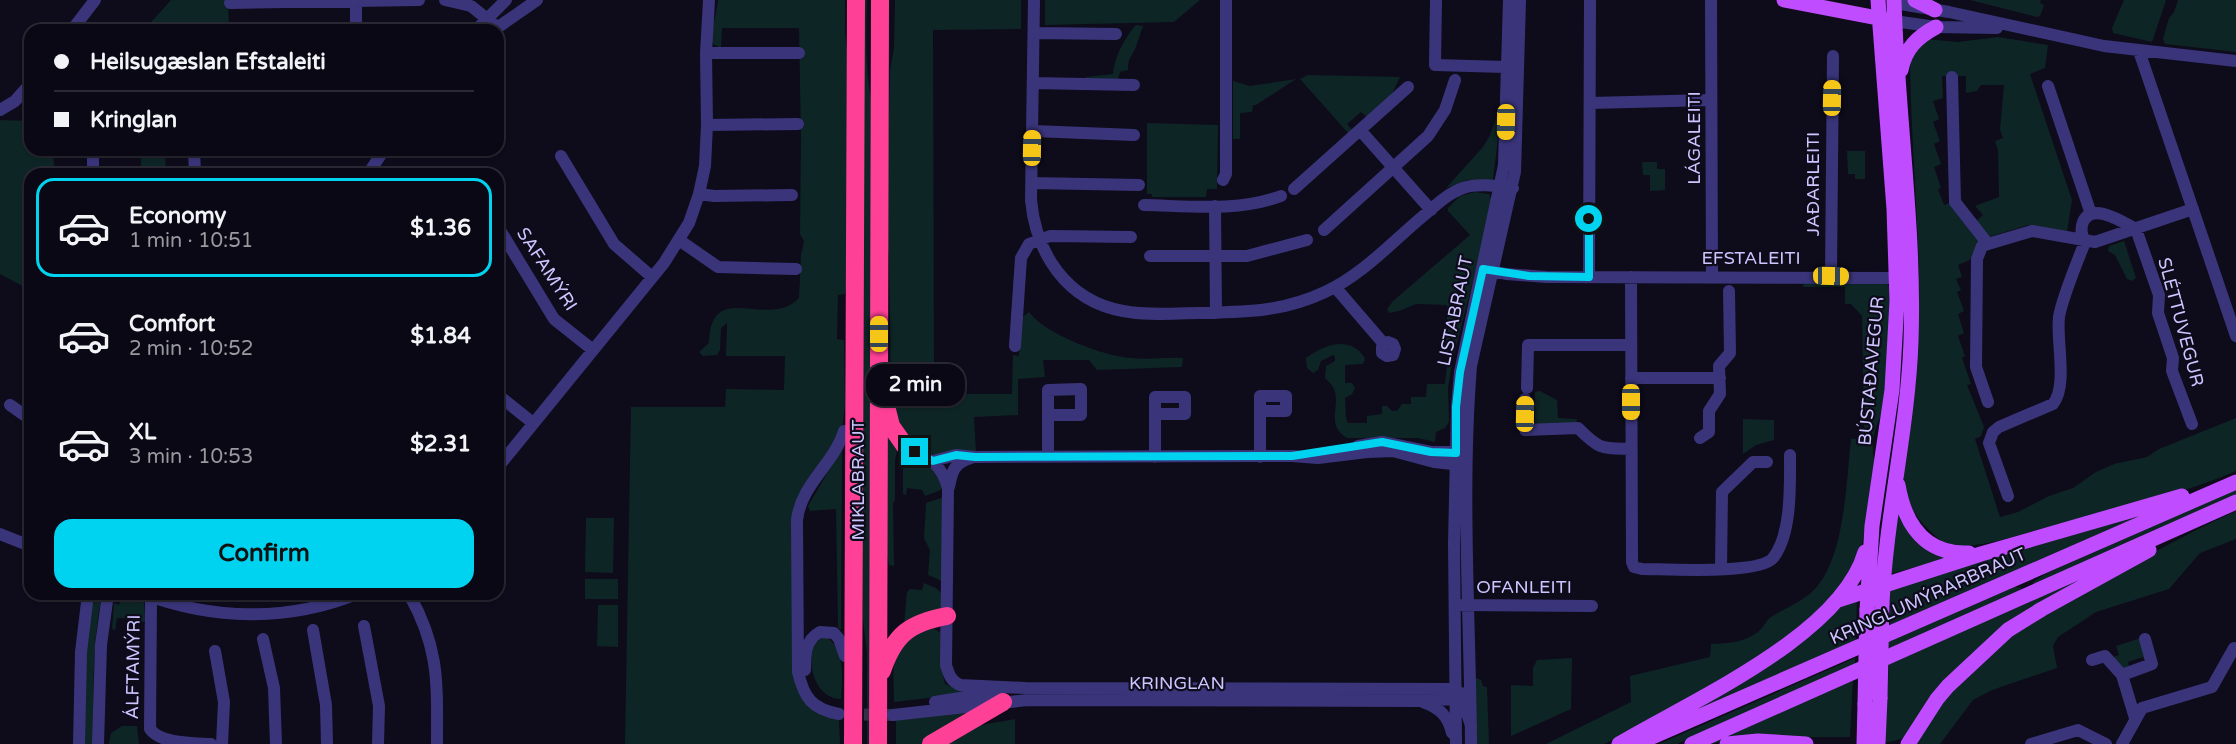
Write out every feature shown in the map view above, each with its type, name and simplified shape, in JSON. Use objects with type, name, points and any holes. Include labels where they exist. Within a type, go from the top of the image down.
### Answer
[{"type":"highway","points":[[849,0],[855,23]]},
{"type":"highway","name":"MIKLABRAUT","points":[[853,744],[844,705],[855,275],[856,0]]},
{"type":"highway","name":"MIKLABRAUT","points":[[878,744],[880,0]]},
{"type":"highway","points":[[880,27],[888,0]]},
{"type":"highway","points":[[844,430],[847,415],[847,306],[855,275]]},
{"type":"highway","points":[[879,381],[891,426],[905,446]]},
{"type":"highway","points":[[877,684],[887,654],[900,635],[923,621],[946,616]]},
{"type":"highway","points":[[844,705],[845,656]]},
{"type":"highway","points":[[931,744],[1003,702]]},
{"type":"main road","points":[[1784,0],[1894,21]]},
{"type":"main road","points":[[1915,0],[1945,7]]},
{"type":"main road","name":"BÚSTAÐAVEGUR","points":[[1864,744],[1873,701],[1882,603],[1875,587],[1872,526],[1892,390],[1905,278],[1894,209],[1878,19],[1883,1]]},
{"type":"main road","name":"BÚSTAÐAVEGUR","points":[[1878,744],[1867,610],[1875,587],[1908,390],[1894,21],[1883,1]]},
{"type":"main road","points":[[1898,88],[1906,52],[1921,36],[1940,27]]},
{"type":"main road","points":[[1896,471],[1906,515],[1924,540],[1945,552],[1981,554]]},
{"type":"main road","points":[[1838,600],[1981,554],[2236,481]]},
{"type":"main road","name":"KRINGLUMÝRARBRAUT","points":[[1635,744],[2236,481]]},
{"type":"main road","points":[[1692,744],[2236,502]]},
{"type":"main road","points":[[1898,744],[1911,738],[1948,686],[2008,630],[2217,511]]},
{"type":"main road","points":[[1619,744],[1692,704],[1776,652],[1815,622],[1849,587],[1860,566],[1872,526]]},
{"type":"main road","points":[[1727,744],[1758,741],[1806,744]]},
{"type":"street","points":[[76,24],[94,0]]},
{"type":"street","points":[[230,3],[419,0]]},
{"type":"street","points":[[445,0],[471,6],[487,17],[492,24]]},
{"type":"street","points":[[481,24],[506,0]]},
{"type":"street","points":[[503,24],[537,0]]},
{"type":"street","points":[[504,460],[652,277],[680,240],[695,208],[705,166],[706,53],[710,0]]},
{"type":"street","points":[[1034,0],[1032,183],[1033,215],[1039,240],[1048,259],[1066,281],[1083,295],[1109,308],[1145,314],[1246,312],[1277,309],[1335,287],[1370,263],[1431,210],[1461,189],[1476,185],[1507,187]]},
{"type":"street","points":[[1223,180],[1226,174],[1226,0]]},
{"type":"street","points":[[1436,0],[1435,65],[1512,70]]},
{"type":"street","name":"LISTABRAUT","points":[[1509,0],[1512,70]]},
{"type":"street","name":"LISTABRAUT","points":[[1455,744],[1462,605],[1461,459],[1456,407],[1460,372],[1488,270],[1507,187],[1505,148],[1520,0]]},
{"type":"street","points":[[1589,277],[1590,0]]},
{"type":"street","name":"LÁGALEITI","points":[[1711,0],[1712,276]]},
{"type":"street","points":[[356,1],[356,24]]},
{"type":"street","points":[[1883,1],[1945,7],[2019,28],[2104,46],[2236,61]]},
{"type":"street","points":[[1940,27],[1945,7]]},
{"type":"street","points":[[1894,21],[1940,27],[2019,28]]},
{"type":"street","points":[[1034,33],[1116,34]]},
{"type":"street","points":[[2139,51],[2236,336]]},
{"type":"street","points":[[706,53],[799,53]]},
{"type":"street","name":"JAÐARLEITI","points":[[1831,276],[1833,56]]},
{"type":"street","points":[[1952,77],[1955,202],[1988,243]]},
{"type":"street","points":[[1324,230],[1422,143],[1437,125],[1445,110],[1455,80]]},
{"type":"street","points":[[1033,83],[1134,85]]},
{"type":"street","points":[[2048,86],[2091,214]]},
{"type":"street","points":[[1294,189],[1408,87]]},
{"type":"street","points":[[0,110],[15,101],[24,91]]},
{"type":"street","points":[[1590,103],[1711,100]]},
{"type":"street","points":[[707,125],[798,124]]},
{"type":"street","points":[[1360,130],[1431,210]]},
{"type":"street","points":[[1033,131],[1134,135]]},
{"type":"street","points":[[561,156],[614,244],[652,277]]},
{"type":"street","points":[[1032,183],[1140,185]]},
{"type":"street","points":[[699,194],[714,196],[792,195]]},
{"type":"street","points":[[1144,205],[1215,206],[1257,203],[1281,196]]},
{"type":"street","points":[[1215,206],[1216,313]]},
{"type":"street","points":[[1988,402],[1976,367],[1976,280],[1978,253],[1982,246],[2032,231],[2085,242],[2096,242],[2193,209]]},
{"type":"street","points":[[2008,496],[1989,443],[1993,432],[1999,427],[2053,404],[2055,401],[2060,377],[2059,315],[2085,242],[2082,229],[2086,218],[2091,214],[2104,214],[2136,229]]},
{"type":"street","name":"SLÉTTUVEGUR","points":[[2136,229],[2159,295],[2158,314],[2173,358],[2172,370],[2192,424]]},
{"type":"street","points":[[1015,346],[1022,258],[1029,244],[1050,236],[1131,237]]},
{"type":"street","name":"SAFAMÝRI","points":[[504,237],[554,319],[593,350]]},
{"type":"street","points":[[680,240],[718,267],[796,269]]},
{"type":"street","points":[[1150,256],[1247,256],[1307,240]]},
{"type":"street","name":"EFSTALEITI","points":[[1488,270],[1529,276],[1905,278]]},
{"type":"street","points":[[1631,277],[1632,562],[1634,567],[1642,569],[1741,569],[1760,566],[1773,558],[1787,517],[1790,499],[1790,455]]},
{"type":"street","points":[[1335,287],[1384,344]]},
{"type":"street","points":[[1700,438],[1709,432],[1709,411],[1720,394],[1719,366],[1730,353],[1729,291]]},
{"type":"street","points":[[1631,345],[1528,345],[1525,430],[1578,428],[1601,448],[1631,449]]},
{"type":"street","points":[[1631,378],[1719,378]]},
{"type":"street","points":[[504,400],[534,423]]},
{"type":"street","points":[[10,405],[24,415]]},
{"type":"street","points":[[1260,411],[1260,457]]},
{"type":"street","points":[[1155,414],[1155,457]]},
{"type":"street","points":[[1048,415],[1048,457]]},
{"type":"street","points":[[844,430],[833,453],[805,492],[798,508],[797,520],[798,672],[801,685],[809,700],[821,709],[844,705]]},
{"type":"street","points":[[905,446],[933,461],[956,455],[975,457],[1292,456],[1318,458],[1393,451],[1427,461],[1461,459]]},
{"type":"street","name":"KRINGLAN","points":[[975,457],[957,464],[952,470],[948,488],[946,665],[949,675],[954,682],[960,685],[1025,688],[1457,694]]},
{"type":"street","name":"KRINGLAN","points":[[933,461],[944,474],[948,488]]},
{"type":"street","points":[[1721,569],[1722,492],[1753,462],[1767,462]]},
{"type":"street","points":[[0,534],[24,544]]},
{"type":"street","points":[[79,744],[81,652],[87,600]]},
{"type":"street","points":[[98,744],[100,645],[107,600]]},
{"type":"street","name":"ÁLFTAMÝRI","points":[[147,600],[152,740],[211,744]]},
{"type":"street","points":[[162,600],[202,611],[257,615],[319,607],[339,600]]},
{"type":"street","points":[[412,600],[423,621],[435,660],[437,744]]},
{"type":"street","name":"LISTABRAUT","points":[[1462,605],[1469,675],[1471,744]]},
{"type":"street","name":"OFANLEITI","points":[[1462,605],[1592,606]]},
{"type":"street","points":[[364,626],[379,706],[378,744]]},
{"type":"street","points":[[313,630],[326,705],[327,744]]},
{"type":"street","points":[[844,705],[823,701],[811,688],[805,661],[811,638],[823,631],[834,633],[839,639],[845,656]]},
{"type":"street","points":[[263,639],[274,688],[276,744]]},
{"type":"street","points":[[2122,675],[2152,664],[2145,639]]},
{"type":"street","points":[[2122,744],[2142,708],[2212,687],[2234,648],[2236,650]]},
{"type":"street","points":[[215,651],[224,702],[222,744]]},
{"type":"street","points":[[2092,660],[2105,656],[2122,675],[2135,718]]},
{"type":"street","points":[[1469,675],[1457,694],[1471,726]]},
{"type":"street","name":"KRINGLAN","points":[[1025,688],[893,711],[1028,700],[1419,701],[1457,694]]},
{"type":"street","points":[[1419,701],[1435,706],[1443,712],[1450,724],[1455,744]]},
{"type":"street","points":[[2031,744],[2078,730],[2106,744]]},
{"type":"green space","points":[[171,0],[228,0],[229,24],[149,24]]},
{"type":"green space","points":[[718,0],[845,0],[848,60],[849,268],[845,294],[838,295],[837,339],[844,340],[845,404],[843,423],[838,438],[802,489],[796,683],[839,719],[840,744],[625,744],[631,407],[725,407],[726,389],[784,390],[785,356],[726,356],[727,323],[721,328],[720,350],[717,355],[703,356],[699,352],[709,343],[712,323],[720,313],[730,308],[772,310],[786,307],[799,298],[804,241],[800,234],[799,28],[722,28],[721,48],[711,41]]},
{"type":"green space","points":[[863,0],[867,0],[867,68],[873,109],[873,744],[867,744],[867,653],[863,620]]},
{"type":"green space","points":[[895,0],[1021,0],[1021,29],[933,30],[934,379],[942,380],[951,394],[1012,394],[1013,355],[1019,356],[1020,319],[1029,312],[1061,336],[1091,348],[1131,358],[1183,358],[1182,367],[1097,370],[1089,360],[1043,360],[1045,377],[1018,379],[1018,415],[974,417],[976,452],[928,454],[918,449],[894,422],[891,390],[889,257],[886,233],[890,70],[894,48]]},
{"type":"green space","points":[[1045,0],[1200,0],[1174,22],[1045,25]]},
{"type":"green space","points":[[1970,0],[2041,0],[2040,3],[2044,5],[2040,16],[2037,17]]},
{"type":"green space","points":[[2124,0],[2166,0],[2152,42],[2113,33],[2112,28]]},
{"type":"green space","points":[[2178,0],[2236,0],[2236,52],[2165,44],[2163,39],[2169,18]]},
{"type":"green space","points":[[1136,25],[1143,26],[1128,70],[1120,72],[1118,79],[1085,79],[1113,74],[1115,61],[1121,48]]},
{"type":"green space","points":[[1998,37],[2048,45],[2045,68],[2030,74],[2072,200],[2067,232],[2028,225],[1989,237],[1975,222],[1983,215],[1975,206],[1999,197],[1998,150],[1995,141],[2003,138],[2000,130],[2004,85],[1981,85],[1977,91],[1966,93],[1966,76],[1957,76],[1956,72],[1948,72],[1948,76],[1942,76],[1943,98],[1933,101],[1939,119],[1933,122],[1940,141],[1934,144],[1941,164],[1934,167],[1944,205],[1950,203],[1979,240],[1970,260],[1958,265],[1962,277],[1956,279],[1961,290],[1957,292],[1964,311],[1958,314],[1964,333],[1958,336],[1965,356],[1962,358],[1971,384],[1967,385],[1984,427],[1981,436],[1975,439],[2000,517],[2018,512],[2049,496],[2073,488],[2096,472],[2114,464],[2147,457],[2159,449],[2236,418],[2236,471],[2189,489],[2117,510],[1995,542],[1957,545],[1939,539],[1917,516],[1907,494],[1903,468],[1914,371],[1919,297],[1910,50],[1926,39],[1958,42]]},
{"type":"green space","points":[[1308,75],[1400,77],[1390,98],[1368,118],[1361,112],[1347,124],[1352,130],[1348,133],[1300,79]]},
{"type":"green space","points":[[1296,79],[1253,105],[1252,112],[1240,113],[1240,139],[1233,139],[1233,81],[1250,86]]},
{"type":"green space","points":[[1498,112],[1501,112],[1493,180],[1467,180],[1446,188],[1483,147]]},
{"type":"green space","points":[[0,120],[24,121],[24,156],[53,156],[54,168],[24,168],[24,287],[0,274]]},
{"type":"green space","points":[[1147,123],[1218,125],[1217,189],[1207,189],[1206,197],[1152,197],[1152,194],[1147,194]]},
{"type":"green space","points":[[1847,151],[1865,151],[1865,179],[1855,179],[1855,174],[1848,174]]},
{"type":"green space","points":[[141,156],[165,156],[166,168],[141,168]]},
{"type":"green space","points":[[1642,162],[1657,162],[1657,169],[1665,169],[1665,190],[1650,191],[1650,175],[1643,175]]},
{"type":"green space","points":[[1475,192],[1489,194],[1493,203],[1452,363],[1448,388],[1449,422],[1445,428],[1436,432],[1435,442],[1418,438],[1347,438],[1340,433],[1337,427],[1335,421],[1336,396],[1325,378],[1326,366],[1335,361],[1335,357],[1333,355],[1321,361],[1318,370],[1313,373],[1307,368],[1306,358],[1329,346],[1345,344],[1352,346],[1365,358],[1363,364],[1345,365],[1345,383],[1352,383],[1355,388],[1352,394],[1345,398],[1348,423],[1367,423],[1367,416],[1382,414],[1382,406],[1397,411],[1402,404],[1411,404],[1411,397],[1426,397],[1427,384],[1445,384],[1448,356],[1444,342],[1447,333],[1447,305],[1416,304],[1389,313],[1387,309],[1393,301],[1470,235],[1448,211],[1448,208],[1460,196]]},
{"type":"green space","points":[[2124,241],[2136,278],[2132,281],[2127,279],[2115,255],[2108,251],[2109,246]]},
{"type":"green space","points":[[1804,281],[1887,284],[1894,295],[1883,412],[1873,440],[1873,454],[1877,468],[1860,554],[1828,606],[1751,664],[1638,728],[1604,744],[1546,744],[1631,702],[1630,676],[1710,657],[1711,644],[1730,643],[1748,638],[1759,631],[1771,617],[1814,590],[1824,576],[1838,540],[1851,439],[1858,439],[1864,426],[1862,316],[1851,304],[1845,304],[1845,287],[1803,287]]},
{"type":"green space","points":[[1540,391],[1557,400],[1558,418],[1577,419],[1576,424],[1528,424],[1528,421],[1535,421],[1535,392]]},
{"type":"green space","points":[[1743,419],[1774,420],[1774,440],[1756,445],[1743,454]]},
{"type":"green space","points":[[886,422],[898,447],[895,460],[895,500],[893,503],[894,566],[889,565],[886,550]]},
{"type":"green space","points":[[842,448],[841,630],[838,628],[836,509],[810,511],[808,506]]},
{"type":"green space","points":[[906,453],[935,467],[944,484],[941,490],[925,496],[922,490],[907,488],[906,495],[903,494],[903,464]]},
{"type":"green space","points":[[2236,489],[2236,495],[2040,584],[2032,583],[2045,574]]},
{"type":"green space","points":[[944,497],[944,582],[928,575],[930,550],[924,538],[926,503]]},
{"type":"green space","points":[[1897,498],[1901,511],[1952,557],[1887,575]]},
{"type":"green space","points":[[2156,509],[1890,625],[1890,587]]},
{"type":"green space","points":[[2236,511],[2236,539],[2200,553],[2169,589],[2096,612],[2058,637],[2053,646],[2057,668],[1992,690],[1973,700],[1940,744],[1913,744],[1946,698],[2003,640],[2088,587]]},
{"type":"green space","points":[[586,518],[614,518],[613,573],[585,572]]},
{"type":"green space","points":[[2163,539],[2053,598],[1907,735],[1885,743],[1889,661]]},
{"type":"green space","points":[[585,579],[618,579],[618,599],[585,599]]},
{"type":"green space","points":[[924,583],[941,593],[942,613],[904,625],[907,592],[910,589],[922,590]]},
{"type":"green space","points":[[2015,587],[2022,588],[2019,592],[1889,653],[1889,640]]},
{"type":"green space","points":[[1857,596],[1856,642],[1639,737],[1844,601]]},
{"type":"green space","points":[[92,600],[101,600],[93,687],[94,744],[84,744],[85,657]]},
{"type":"green space","points":[[120,600],[140,600],[144,603],[145,621],[139,624],[138,619],[117,618],[115,631],[112,628],[114,603],[119,605]]},
{"type":"green space","points":[[598,605],[618,605],[618,647],[597,646]]},
{"type":"green space","points":[[932,627],[941,633],[942,671],[945,684],[954,688],[980,692],[894,702],[893,675],[896,656],[908,641]]},
{"type":"green space","points":[[826,637],[837,649],[840,657],[841,699],[821,690],[812,669],[811,658],[814,648],[818,641]]},
{"type":"green space","points":[[2141,638],[2148,661],[2145,665],[2143,657],[2128,662],[2130,670],[2124,672],[2113,657],[2119,655],[2116,646]]},
{"type":"green space","points":[[1572,658],[1571,709],[1511,736],[1511,685],[1533,686],[1533,668],[1537,660]]},
{"type":"green space","points":[[1855,658],[1855,667],[1677,744],[1659,744]]},
{"type":"green space","points":[[1474,677],[1481,680],[1483,686],[1487,687],[1489,744],[1475,744]]},
{"type":"green space","points":[[1853,679],[1850,737],[1756,737],[1710,744]]},
{"type":"green space","points":[[982,708],[925,744],[896,744],[896,719]]},
{"type":"green space","points":[[1015,719],[1015,744],[947,744],[976,726]]},
{"type":"green space","points":[[122,726],[137,726],[139,744],[109,744],[111,733]]},
{"type":"tunnel","points":[[846,714],[893,715]]},
{"type":"route","points":[[915,452],[933,461],[945,456],[956,455],[975,457],[1292,456],[1382,442],[1402,444],[1431,452],[1456,453],[1456,407],[1460,372],[1483,269],[1529,276],[1589,277],[1589,219]]}]
